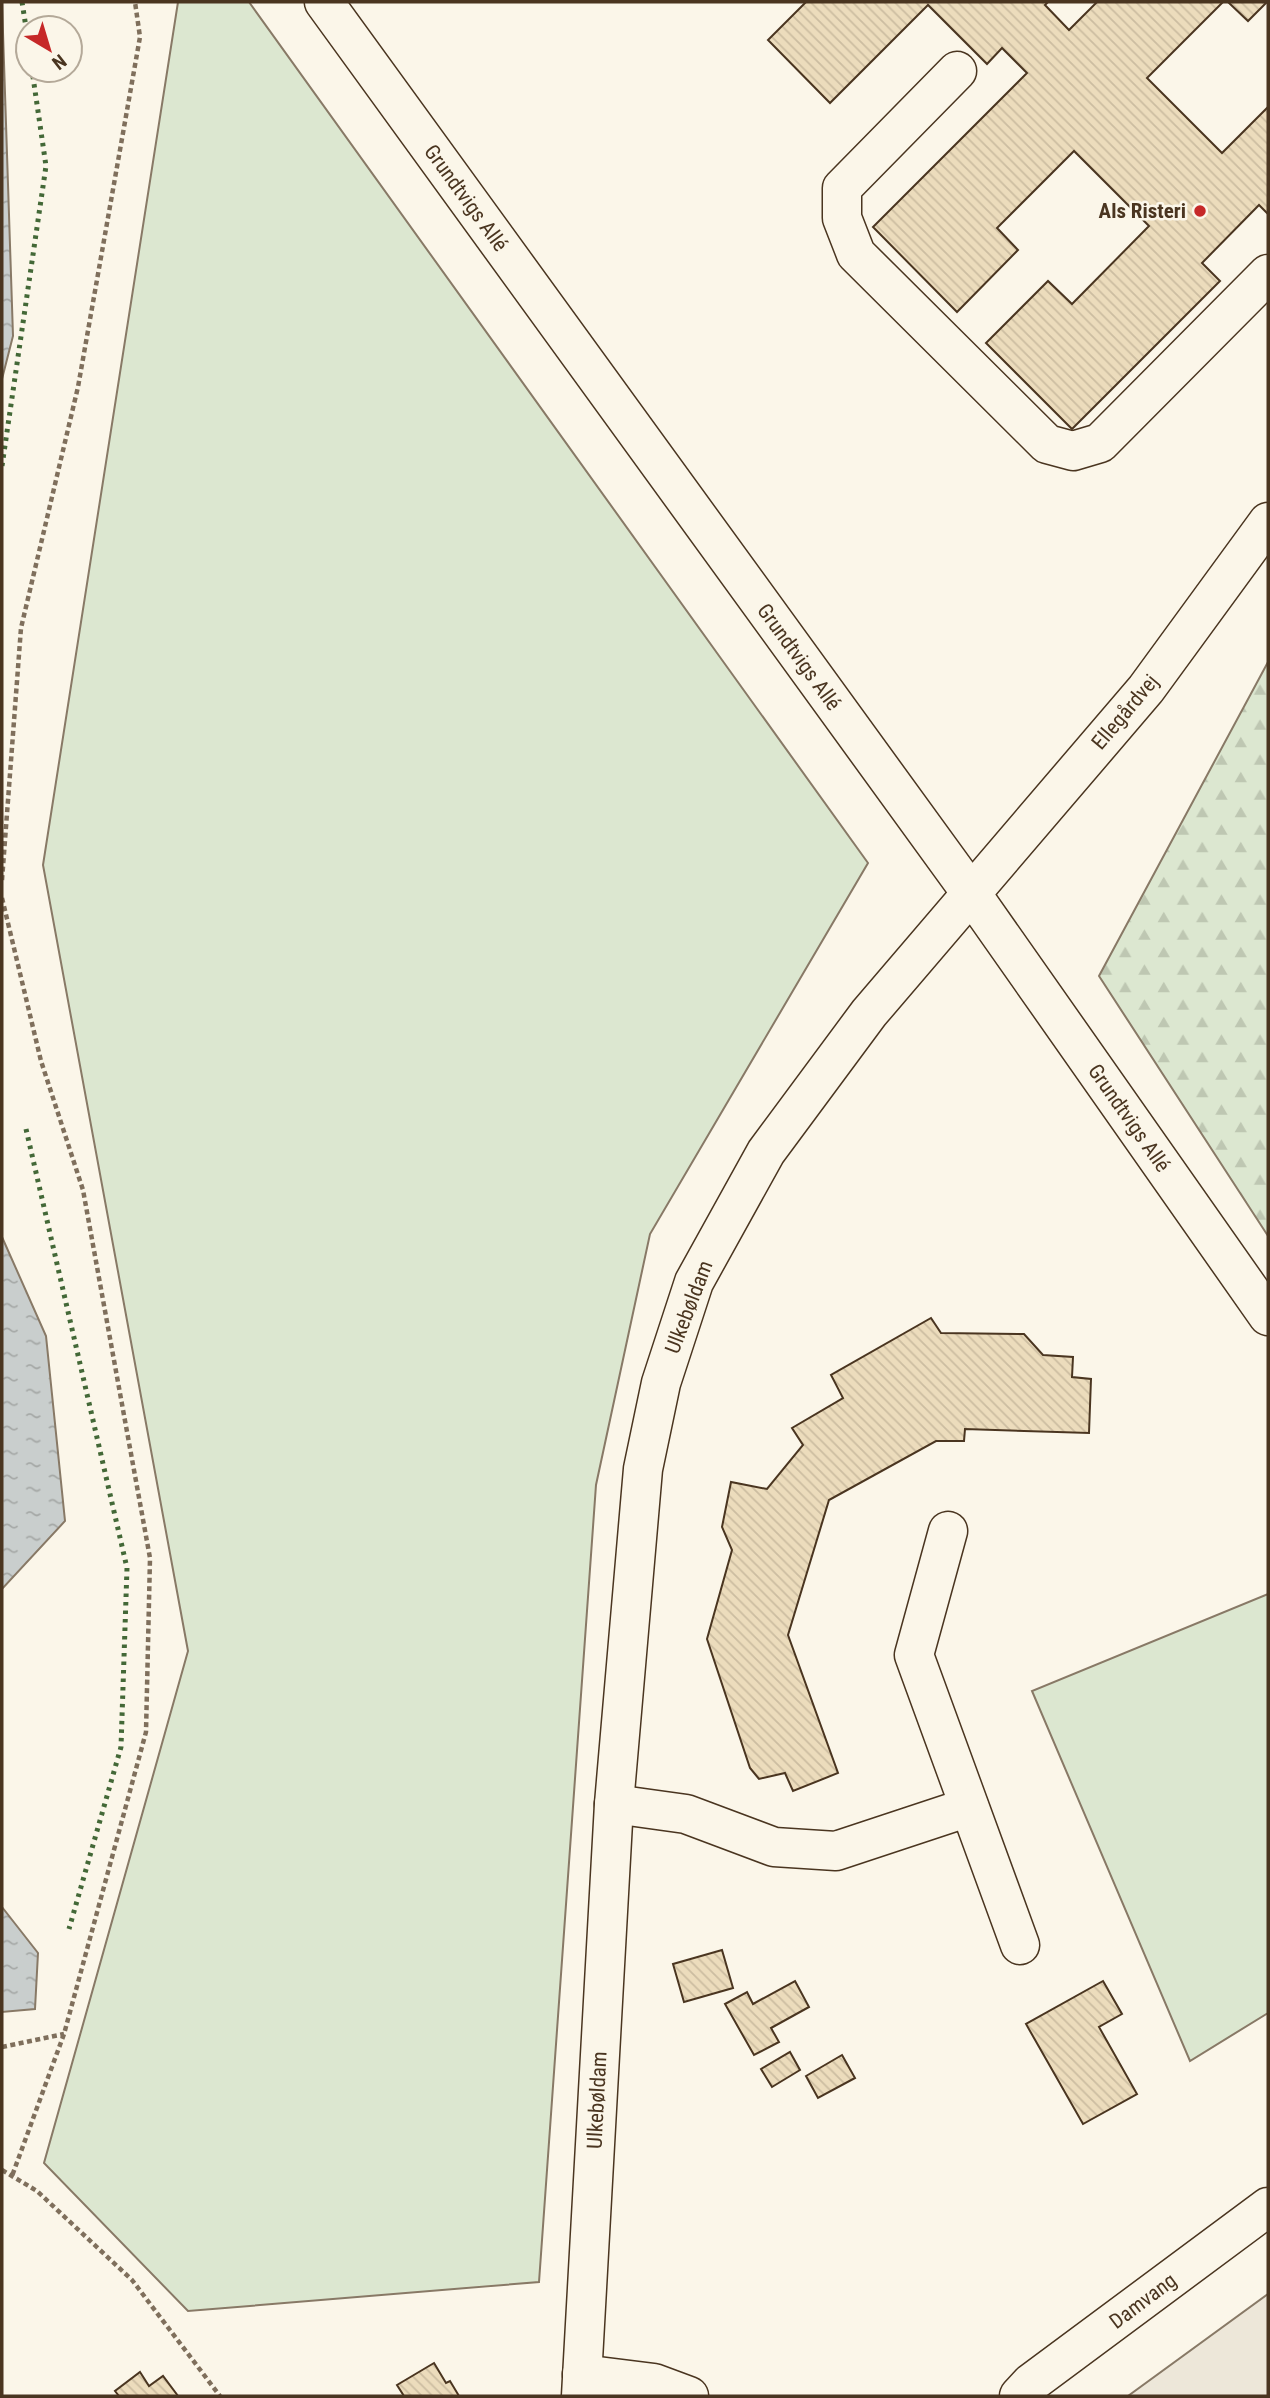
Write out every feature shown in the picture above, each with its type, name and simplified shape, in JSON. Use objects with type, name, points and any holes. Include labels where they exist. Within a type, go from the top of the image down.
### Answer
[{"type":"street","name":"Grundtvigs Allé","points":[[324,2],[971,893],[1268,1316]]},
{"type":"street","points":[[957,71],[842,188],[842,218],[856,254],[1047,444],[1073,451],[1100,443],[1268,275]]},
{"type":"street","name":"Ellegårdvej","points":[[971,893],[1146,689],[1268,522]]},
{"type":"street","name":"Ulkebøldam","points":[[581,2385],[614,1804],[643,1469],[661,1383],[694,1282],[766,1152],[869,1013],[971,893]]},
{"type":"street","points":[[947,1531],[914,1655],[1020,1945]]},
{"type":"street","points":[[614,1804],[687,1814],[774,1847],[836,1852],[970,1807]]},
{"type":"street","name":"Damvang","points":[[1019,2396],[1031,2383],[1268,2207]]},
{"type":"street","points":[[581,2385],[653,2383],[689,2396]]},
{"type":"path","points":[[2,880],[21,628],[83,360],[140,37],[135,2]]},
{"type":"path","points":[[2,898],[41,1061],[83,1190],[150,1558],[146,1732],[64,2034],[12,2176]]},
{"type":"path","points":[[2,2047],[64,2034]]},
{"type":"path","points":[[2,2170],[37,2191],[132,2280],[220,2396]]},
{"type":"green space","points":[[178,2],[249,2],[868,863],[650,1234],[596,1485],[539,2282],[188,2311],[44,2163],[188,1651],[43,865]]},
{"type":"green space","points":[[1268,662],[1268,1236],[1099,976]]},
{"type":"green space","points":[[1268,1594],[1268,2013],[1190,2061],[1032,1691]]},
{"type":"shaded area","points":[[1268,2294],[1268,2396],[1128,2396]]},
{"type":"water","points":[[2,2],[13,336],[2,379]]},
{"type":"water","points":[[2,1237],[46,1336],[65,1521],[2,1589]]},
{"type":"water","points":[[2,1907],[38,1953],[35,2009],[2,2012]]},
{"type":"building","points":[[806,2],[1048,2],[1045,5],[1069,30],[1097,2],[1223,2],[1147,78],[1222,153],[1268,107],[1268,214],[1259,205],[1202,263],[1220,281],[1072,429],[986,343],[1048,281],[1072,304],[1149,226],[1074,151],[997,228],[1018,250],[957,312],[873,227],[1027,73],[1002,48],[987,64],[928,5],[830,103],[768,40]]},
{"type":"building","points":[[1228,2],[1267,2],[1248,21]]},
{"type":"building","points":[[931,1318],[941,1333],[1024,1334],[1043,1355],[1073,1357],[1072,1377],[1091,1379],[1089,1433],[965,1429],[964,1441],[936,1441],[829,1500],[788,1635],[838,1773],[793,1791],[785,1773],[759,1779],[750,1768],[707,1639],[732,1550],[722,1527],[731,1482],[767,1489],[803,1445],[792,1428],[843,1398],[831,1375]]},
{"type":"building","points":[[722,1950],[733,1988],[684,2002],[673,1964]]},
{"type":"building","points":[[795,1981],[809,2007],[771,2028],[779,2042],[754,2055],[725,2004],[747,1992],[753,2004]]},
{"type":"building","points":[[1103,1981],[1122,2014],[1099,2027],[1137,2094],[1083,2124],[1026,2024]]},
{"type":"building","points":[[790,2052],[800,2070],[772,2087],[761,2069]]},
{"type":"building","points":[[842,2055],[855,2078],[818,2098],[806,2076]]},
{"type":"building","points":[[434,2363],[446,2383],[450,2381],[459,2396],[404,2396],[397,2385]]},
{"type":"building","points":[[140,2372],[149,2386],[163,2376],[178,2396],[119,2396],[115,2391]]},
{"type":"hedge","points":[[22,2],[24,14]]},
{"type":"hedge","points":[[2,466],[46,166],[34,84]]},
{"type":"hedge","points":[[26,1129],[127,1568],[121,1747],[69,1929]]},
{"type":"place","name":"Als Risteri","points":[[1200,211]]}]
